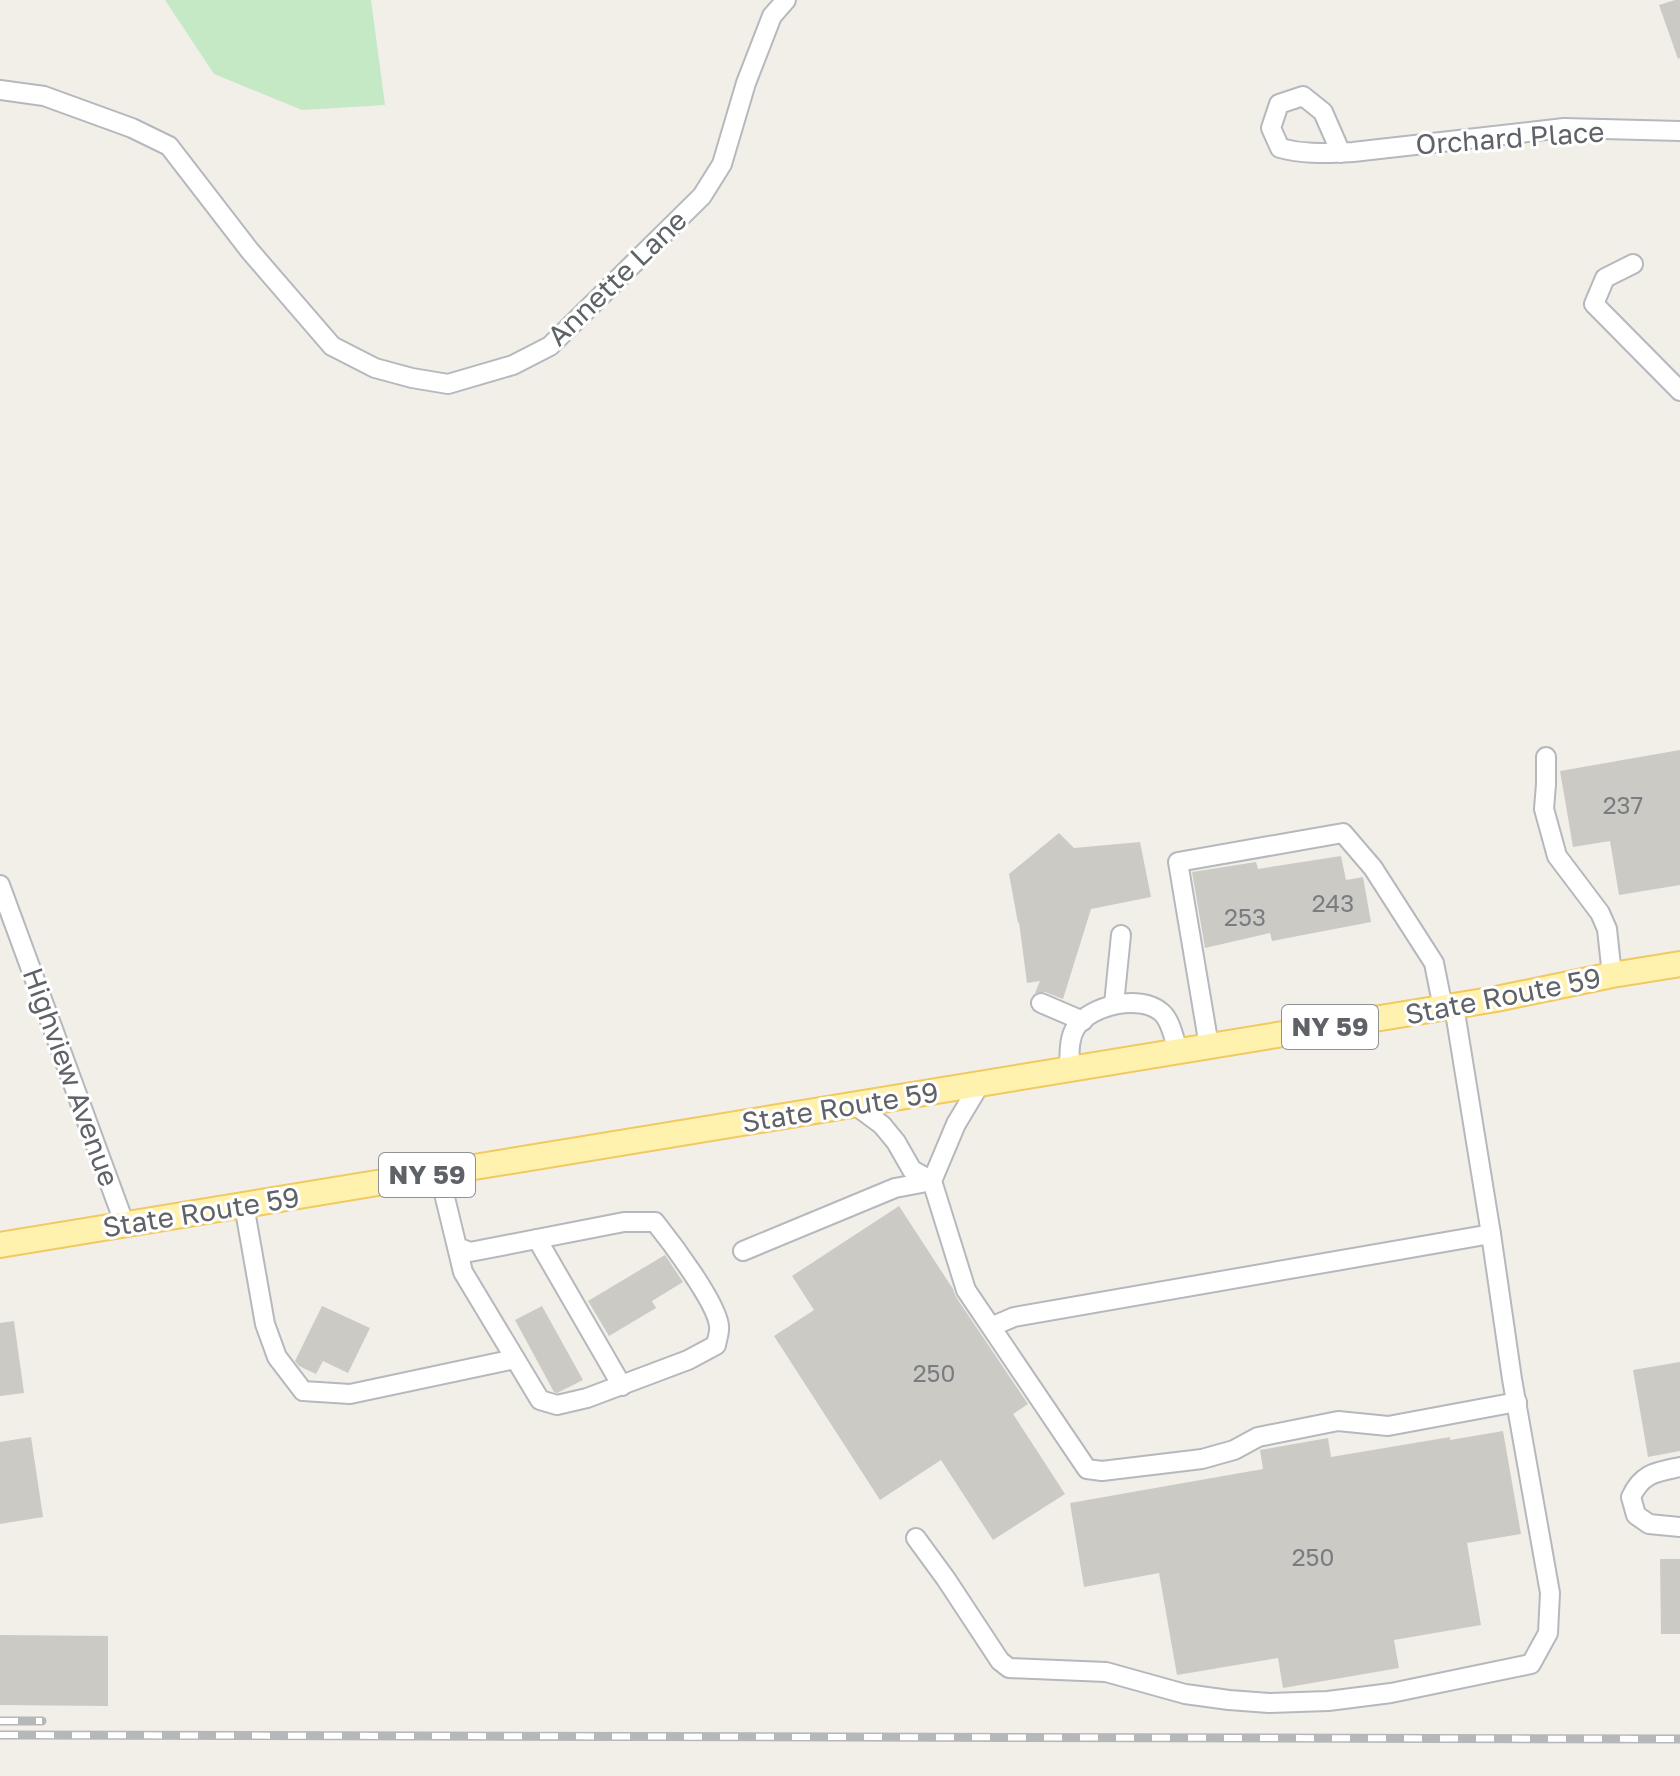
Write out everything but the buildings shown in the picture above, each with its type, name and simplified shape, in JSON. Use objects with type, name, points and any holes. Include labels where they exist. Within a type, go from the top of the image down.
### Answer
[{"type":"main road","name":"State Route 59","points":[[0,1245],[1448,1007],[1680,964]]},
{"type":"street","name":"Annette Lane","points":[[0,90],[44,96],[132,128],[169,146],[250,251],[332,346],[375,368],[448,384],[513,365],[550,346],[702,196],[722,164],[746,83],[772,16],[786,0]]},
{"type":"street","name":"Orchard Place","points":[[1341,153],[1564,128],[1680,131]]},
{"type":"street","points":[[1633,264],[1605,278],[1594,304],[1680,391]]},
{"type":"street","points":[[1546,757],[1544,809],[1557,856],[1600,913],[1607,929],[1612,975]]},
{"type":"street","points":[[916,1538],[1000,1661],[1009,1668],[1106,1672],[1185,1694],[1269,1703],[1328,1701],[1391,1693],[1531,1664],[1548,1633],[1550,1593],[1491,1234],[1448,1007],[1434,963],[1373,868],[1343,833],[1178,862],[1209,1046]]},
{"type":"street","name":"Highview Avenue","points":[[0,885],[125,1225]]},
{"type":"street","points":[[1114,1004],[1121,935]]},
{"type":"street","points":[[1041,1003],[1083,1021]]},
{"type":"street","points":[[1069,1069],[1070,1043],[1076,1028],[1096,1010],[1114,1004],[1145,1004],[1161,1012],[1178,1051]]},
{"type":"street","points":[[980,1084],[956,1124],[932,1181],[966,1290],[1087,1469],[1102,1471],[1202,1459],[1234,1450],[1258,1437],[1338,1421],[1388,1426],[1517,1402]]},
{"type":"street","points":[[855,1105],[882,1125],[912,1170],[932,1181]]},
{"type":"street","points":[[439,1173],[463,1272],[540,1400],[557,1405],[587,1398],[688,1360],[716,1345],[720,1327],[714,1308],[655,1222],[624,1222],[470,1252],[457,1247]]},
{"type":"street","points":[[743,1251],[895,1188],[932,1181]]},
{"type":"street","points":[[244,1205],[265,1324],[277,1357],[303,1391],[350,1394],[515,1359]]},
{"type":"street","points":[[993,1326],[1014,1317],[1491,1234]]},
{"type":"street","points":[[537,1239],[622,1386]]},
{"type":"street","points":[[1680,1467],[1655,1472],[1637,1483],[1631,1497],[1636,1515],[1649,1524],[1680,1527]]},
{"type":"green space","points":[[165,0],[371,0],[385,105],[302,110],[214,74]]},
{"type":"railway","points":[[0,1721],[42,1721]]},
{"type":"railway","points":[[0,1735],[1680,1739]]}]
